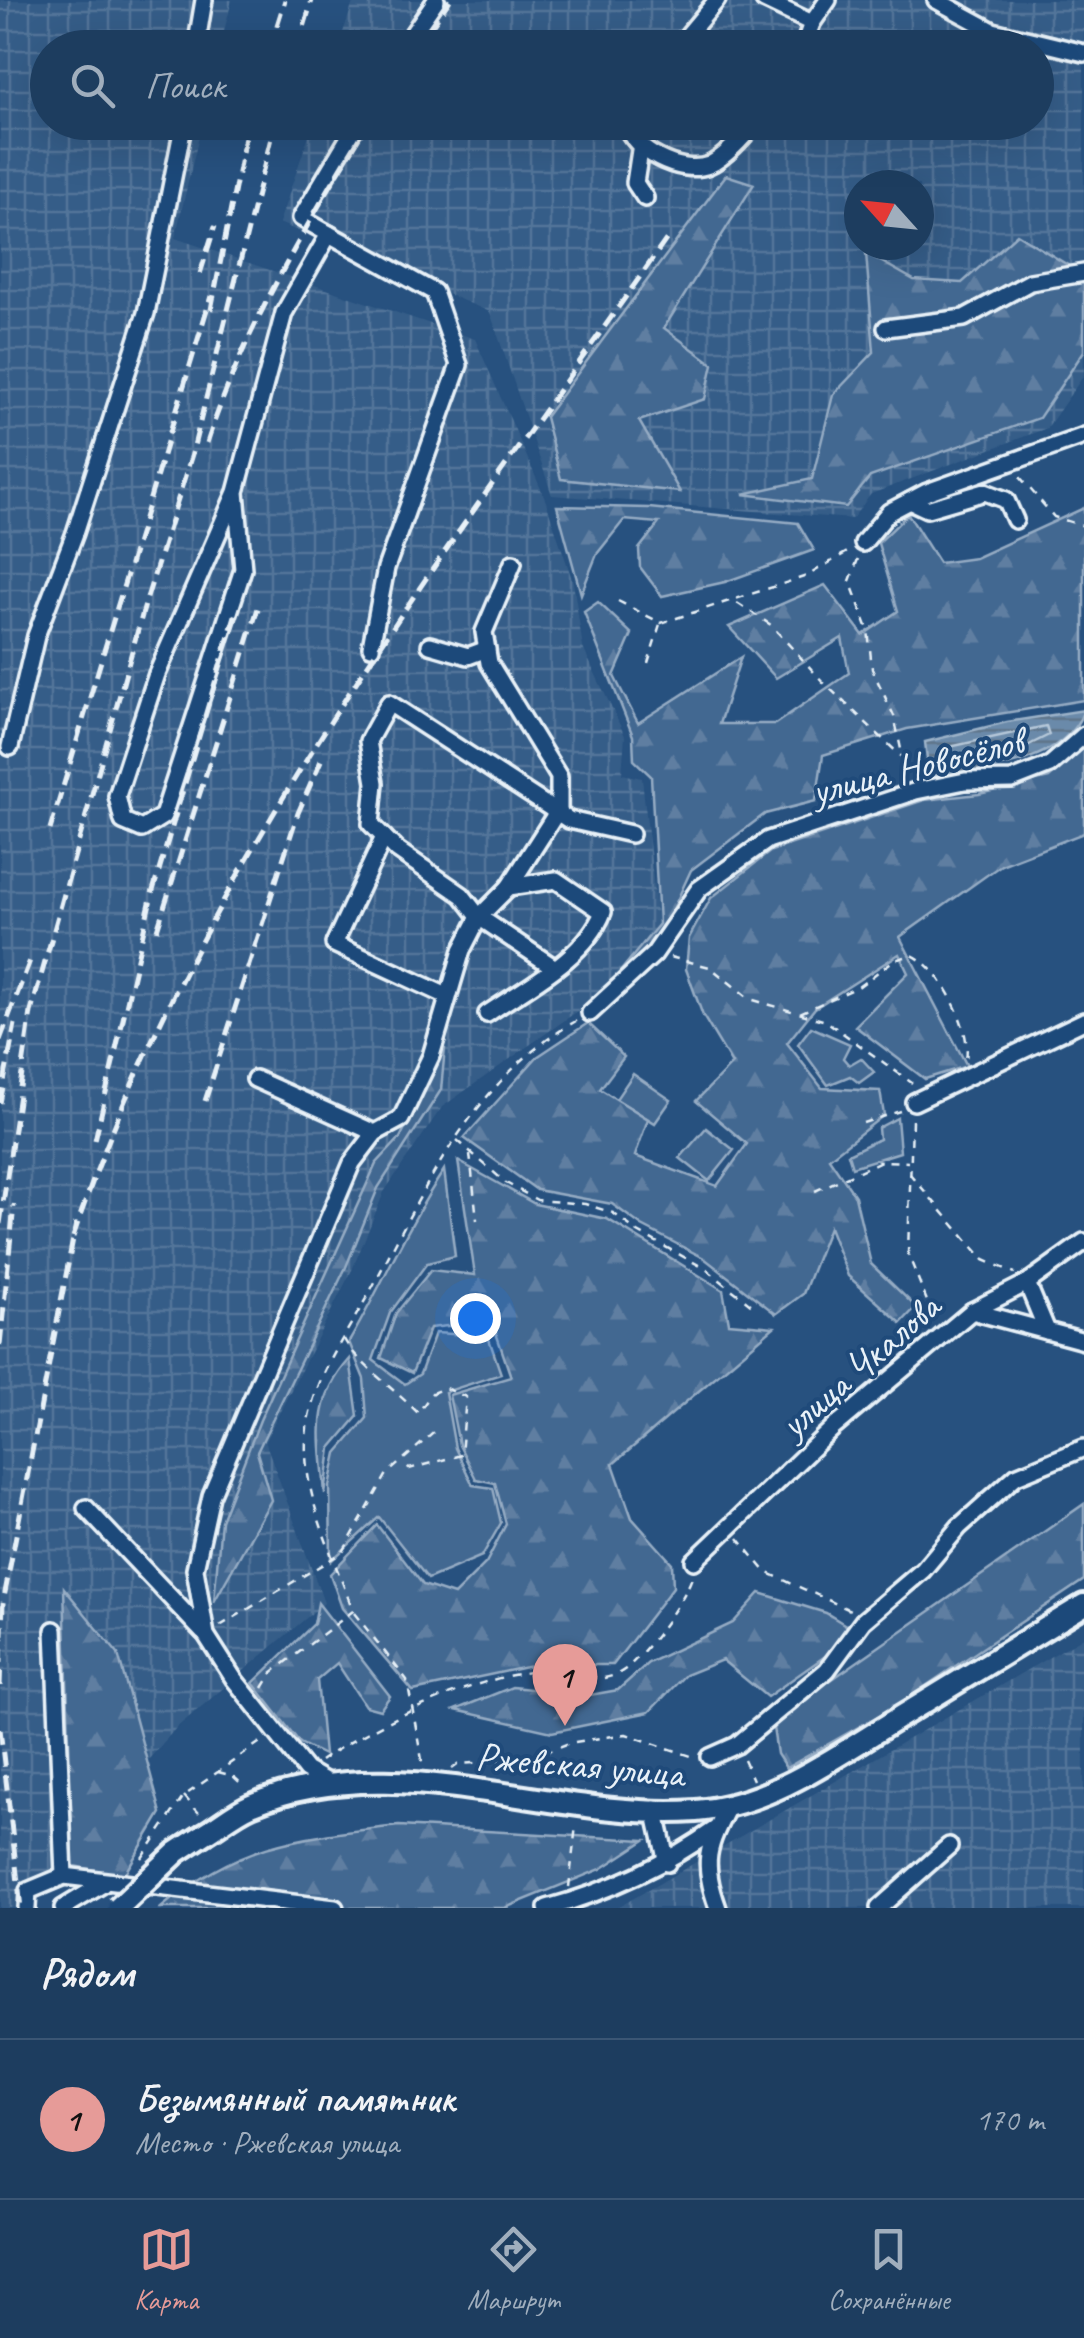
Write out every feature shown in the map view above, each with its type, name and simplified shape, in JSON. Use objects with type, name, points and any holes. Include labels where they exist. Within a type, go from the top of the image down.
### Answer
[{"type":"main road","name":"Ржевская улица","points":[[118,1908],[204,1825],[286,1794],[332,1785],[409,1783],[655,1810],[697,1811],[760,1796],[813,1770],[1084,1606]]},
{"type":"street","points":[[199,30],[204,0]]},
{"type":"street","points":[[415,30],[436,0]]},
{"type":"street","points":[[692,30],[717,0]]},
{"type":"street","points":[[764,0],[812,23]]},
{"type":"street","points":[[809,30],[828,0]]},
{"type":"street","points":[[936,0],[991,30]]},
{"type":"street","points":[[1054,46],[1084,53]]},
{"type":"street","points":[[10,747],[36,636],[75,533],[146,313],[180,140]]},
{"type":"street","points":[[347,140],[301,218],[434,292],[459,364],[386,568],[371,647]]},
{"type":"street","points":[[638,140],[650,154],[685,168],[710,165],[737,140]]},
{"type":"street","points":[[641,144],[636,183],[645,198]]},
{"type":"street","points":[[236,492],[244,570],[162,816],[142,829],[123,821],[118,796],[156,674],[236,492],[284,313],[328,234]]},
{"type":"street","points":[[886,328],[964,318],[1030,282],[1084,273]]},
{"type":"street","points":[[863,543],[890,512],[910,501],[1084,436]]},
{"type":"street","points":[[910,501],[927,509],[986,492],[1006,500],[1015,520]]},
{"type":"street","points":[[206,1634],[194,1569],[211,1496],[352,1163],[375,1132],[401,1118],[431,1056],[462,950],[479,917],[509,887],[559,809],[559,777],[489,663],[484,632],[513,563]]},
{"type":"street","points":[[430,645],[468,656],[487,649]]},
{"type":"street","points":[[555,968],[479,917],[462,895],[371,824],[374,784],[368,740],[389,702],[506,782],[559,809],[569,820],[631,834]]},
{"type":"street","name":"улица Новосёлов","points":[[590,1013],[654,954],[699,889],[768,840],[904,794],[965,782],[1012,780],[1050,765],[1084,735]]},
{"type":"street","points":[[384,837],[334,944],[447,996]]},
{"type":"street","points":[[487,1014],[555,968],[595,931],[603,912],[556,880],[509,887]]},
{"type":"street","points":[[914,1102],[1084,1021]]},
{"type":"street","points":[[255,1079],[375,1132]]},
{"type":"street","name":"улица Чкалова","points":[[694,1560],[833,1428],[972,1311],[1027,1284],[1084,1242]]},
{"type":"street","points":[[1027,1284],[1048,1332]]},
{"type":"street","points":[[972,1311],[1084,1341]]},
{"type":"street","name":"Ржевская улица","points":[[710,1757],[738,1744],[827,1670],[863,1621],[923,1570],[959,1526],[1016,1476],[1084,1448]]},
{"type":"street","points":[[86,1508],[206,1634],[306,1770],[332,1785]]},
{"type":"street","points":[[54,1630],[64,1876]]},
{"type":"street","points":[[286,1794],[306,1770]]},
{"type":"street","points":[[718,1908],[706,1875],[708,1846],[729,1805]]},
{"type":"street","points":[[655,1810],[668,1864]]},
{"type":"street","points":[[547,1908],[668,1864],[717,1828]]},
{"type":"street","points":[[879,1908],[949,1846]]},
{"type":"street","points":[[27,1908],[28,1890],[64,1876],[133,1888],[335,1908]]},
{"type":"street","points":[[63,1908],[103,1884]]},
{"type":"path","points":[[1008,463],[1054,517],[1084,526]]},
{"type":"path","points":[[618,601],[660,623],[808,576],[863,543]]},
{"type":"path","points":[[863,543],[850,582],[868,629],[872,668],[894,716],[903,758],[904,794]]},
{"type":"path","points":[[736,602],[771,624],[824,684],[903,758]]},
{"type":"path","points":[[648,663],[660,623]]},
{"type":"path","points":[[654,954],[710,967],[750,998],[826,1021],[913,1084],[908,1254],[942,1336]]},
{"type":"path","points":[[799,1014],[858,988],[894,960],[912,955],[928,962],[956,1005],[968,1048]]},
{"type":"path","points":[[424,1768],[407,1680],[353,1611],[307,1474],[307,1429],[316,1388],[403,1224],[470,1114],[529,1056],[590,1013]]},
{"type":"path","points":[[863,1122],[895,1115],[914,1102]]},
{"type":"path","points":[[456,1138],[506,1183],[537,1200],[586,1204],[613,1212],[638,1232],[706,1269],[757,1309]]},
{"type":"path","points":[[470,1152],[477,1220]]},
{"type":"path","points":[[815,1191],[881,1161],[909,1162]]},
{"type":"path","points":[[908,1172],[984,1260],[1022,1276],[1027,1284]]},
{"type":"path","points":[[344,1338],[350,1351],[387,1380],[418,1413],[432,1394],[445,1388],[466,1397],[461,1455],[409,1470],[402,1462]]},
{"type":"path","points":[[206,1634],[343,1552],[387,1474],[440,1427]]},
{"type":"path","points":[[729,1526],[766,1572],[849,1608],[863,1621]]},
{"type":"path","points":[[306,1770],[359,1734],[412,1710],[532,1672],[600,1680],[624,1671],[691,1582],[694,1560]]},
{"type":"path","points":[[254,1702],[272,1674],[353,1611]]},
{"type":"path","points":[[133,1888],[148,1846],[184,1796],[275,1732]]},
{"type":"path","points":[[448,1772],[459,1764],[526,1760],[599,1735],[626,1734],[696,1758],[710,1757]]},
{"type":"path","points":[[738,1744],[760,1796]]},
{"type":"path","points":[[214,1772],[233,1776],[250,1792]]},
{"type":"path","points":[[184,1796],[204,1825]]},
{"type":"path","points":[[566,1903],[578,1803]]},
{"type":"shaded area","points":[[0,0],[232,0],[224,30],[30,30],[30,140],[198,140],[175,238],[475,339],[544,496],[573,582],[583,648],[625,736],[622,774],[642,778],[658,924],[599,996],[442,1107],[384,1192],[352,1270],[265,1441],[324,1603],[176,1728],[19,1908],[0,1908]]},
{"type":"shaded area","points":[[354,0],[1084,0],[1084,375],[1047,428],[871,494],[852,519],[552,495],[490,312],[279,223],[307,140],[1054,140],[1054,30],[344,30]]},
{"type":"shaded area","points":[[1084,1637],[1084,1908],[617,1908]]},
{"type":"green space","points":[[726,175],[754,184],[664,328],[713,364],[705,399],[639,421],[680,492],[561,479],[545,417]]},
{"type":"green space","points":[[1017,234],[1084,275],[1084,351],[1039,418],[870,477],[846,507],[743,494],[812,479],[833,395],[874,352],[867,260],[878,260],[914,280],[962,283]]},
{"type":"green space","points":[[557,506],[649,508],[798,523],[814,550],[725,582],[662,596],[640,567],[639,549],[659,523],[624,520],[597,554],[581,594]]},
{"type":"green space","points":[[1084,508],[1084,700],[907,729],[823,755],[816,801],[765,814],[691,870],[663,931],[601,995],[659,924],[651,776],[634,760],[633,736],[584,612],[598,602],[632,634],[614,676],[638,723],[741,657],[719,724],[775,724],[849,673],[842,638],[776,678],[729,627],[825,585],[863,635],[898,611],[878,543],[908,514],[939,563],[975,558]]},
{"type":"green space","points":[[1084,747],[1084,833],[1001,865],[900,937],[967,1066],[925,1079],[855,1026],[908,973],[899,954],[815,1008],[787,1043],[822,1088],[880,1091],[884,1115],[829,1158],[855,1196],[871,1264],[916,1307],[901,1323],[848,1276],[829,1227],[803,1294],[776,1314],[704,1258],[642,1226],[612,1204],[537,1190],[464,1138],[537,1057],[588,1023],[624,1057],[600,1089],[648,1119],[635,1156],[717,1186],[747,1144],[696,1101],[732,1064],[703,1016],[686,969],[689,938],[711,898],[771,851],[924,800],[979,794],[1049,778]]},
{"type":"green space","points":[[811,1027],[850,1044],[843,1058],[849,1065],[861,1058],[874,1072],[859,1083],[850,1076],[828,1085],[798,1044]]},
{"type":"green space","points":[[445,1048],[441,1090],[378,1188],[346,1267],[257,1452],[271,1500],[214,1602],[221,1521],[260,1420],[376,1164],[400,1138]]},
{"type":"green space","points":[[633,1074],[671,1100],[655,1123],[616,1099]]},
{"type":"green space","points":[[897,1118],[900,1152],[852,1167],[848,1154],[879,1139],[878,1128]]},
{"type":"green space","points":[[706,1128],[734,1150],[709,1181],[680,1158]]},
{"type":"green space","points":[[458,1161],[535,1204],[607,1219],[723,1290],[729,1323],[774,1327],[613,1464],[632,1518],[672,1563],[673,1587],[613,1665],[536,1665],[413,1691],[342,1608],[330,1574],[377,1525],[423,1585],[454,1595],[486,1563],[506,1524],[495,1483],[476,1479],[459,1445],[449,1395],[511,1377],[492,1321],[430,1328],[412,1373],[381,1358],[396,1313],[431,1270],[475,1275]]},
{"type":"green space","points":[[444,1170],[455,1256],[427,1263],[390,1313],[373,1360],[405,1384],[420,1374],[435,1333],[488,1336],[501,1374],[445,1392],[455,1448],[473,1485],[493,1488],[501,1523],[482,1556],[428,1579],[379,1517],[331,1561],[330,1486],[337,1453],[367,1418],[364,1379],[349,1342]]},
{"type":"green space","points":[[350,1359],[358,1416],[331,1448],[325,1494],[323,1407],[337,1375]]},
{"type":"green space","points":[[1084,1504],[1084,1580],[899,1704],[786,1768],[777,1754],[772,1721]]},
{"type":"green space","points":[[64,1588],[118,1654],[161,1813],[124,1875],[73,1866]]},
{"type":"green space","points":[[760,1593],[826,1613],[849,1627],[831,1652],[767,1697],[722,1660],[685,1675],[649,1712],[552,1732],[455,1710],[512,1687],[590,1695],[618,1690],[648,1663],[733,1623]]},
{"type":"green space","points":[[318,1603],[390,1696],[380,1710],[365,1706],[337,1663],[317,1680],[324,1755],[300,1743],[253,1683],[314,1624]]},
{"type":"green space","points":[[399,1826],[645,1840],[601,1869],[505,1908],[161,1908],[217,1868],[273,1846]]},
{"type":"water","points":[[1084,710],[1058,744],[1039,754],[994,768],[929,776],[925,742],[1007,722]]},
{"type":"railway","points":[[276,30],[285,0]]},
{"type":"railway","points":[[303,30],[312,0]]},
{"type":"railway","points":[[429,30],[450,0]]},
{"type":"railway","points":[[211,310],[244,140]]},
{"type":"railway","points":[[0,1224],[31,1012],[146,601],[192,454],[270,140]]},
{"type":"railway","points":[[207,443],[258,318],[358,140]]},
{"type":"railway","points":[[200,274],[215,226]]},
{"type":"railway","points":[[73,1237],[125,1101],[187,969],[257,841],[415,595],[668,237]]},
{"type":"railway","points":[[50,830],[211,296]]},
{"type":"railway","points":[[157,930],[259,605]]},
{"type":"railway","points":[[95,1140],[152,894],[237,609]]},
{"type":"railway","points":[[205,1101],[298,813],[323,756]]},
{"type":"railway","points":[[0,1040],[32,955]]},
{"type":"railway","points":[[0,1103],[15,1024]]},
{"type":"railway","points":[[0,1345],[14,1205]]},
{"type":"railway","points":[[0,1686],[3,1603],[76,1223]]},
{"type":"railway","points":[[0,1729],[21,1908]]},
{"type":"place","name":"Безымянный памятник","points":[[565,1726]]}]
